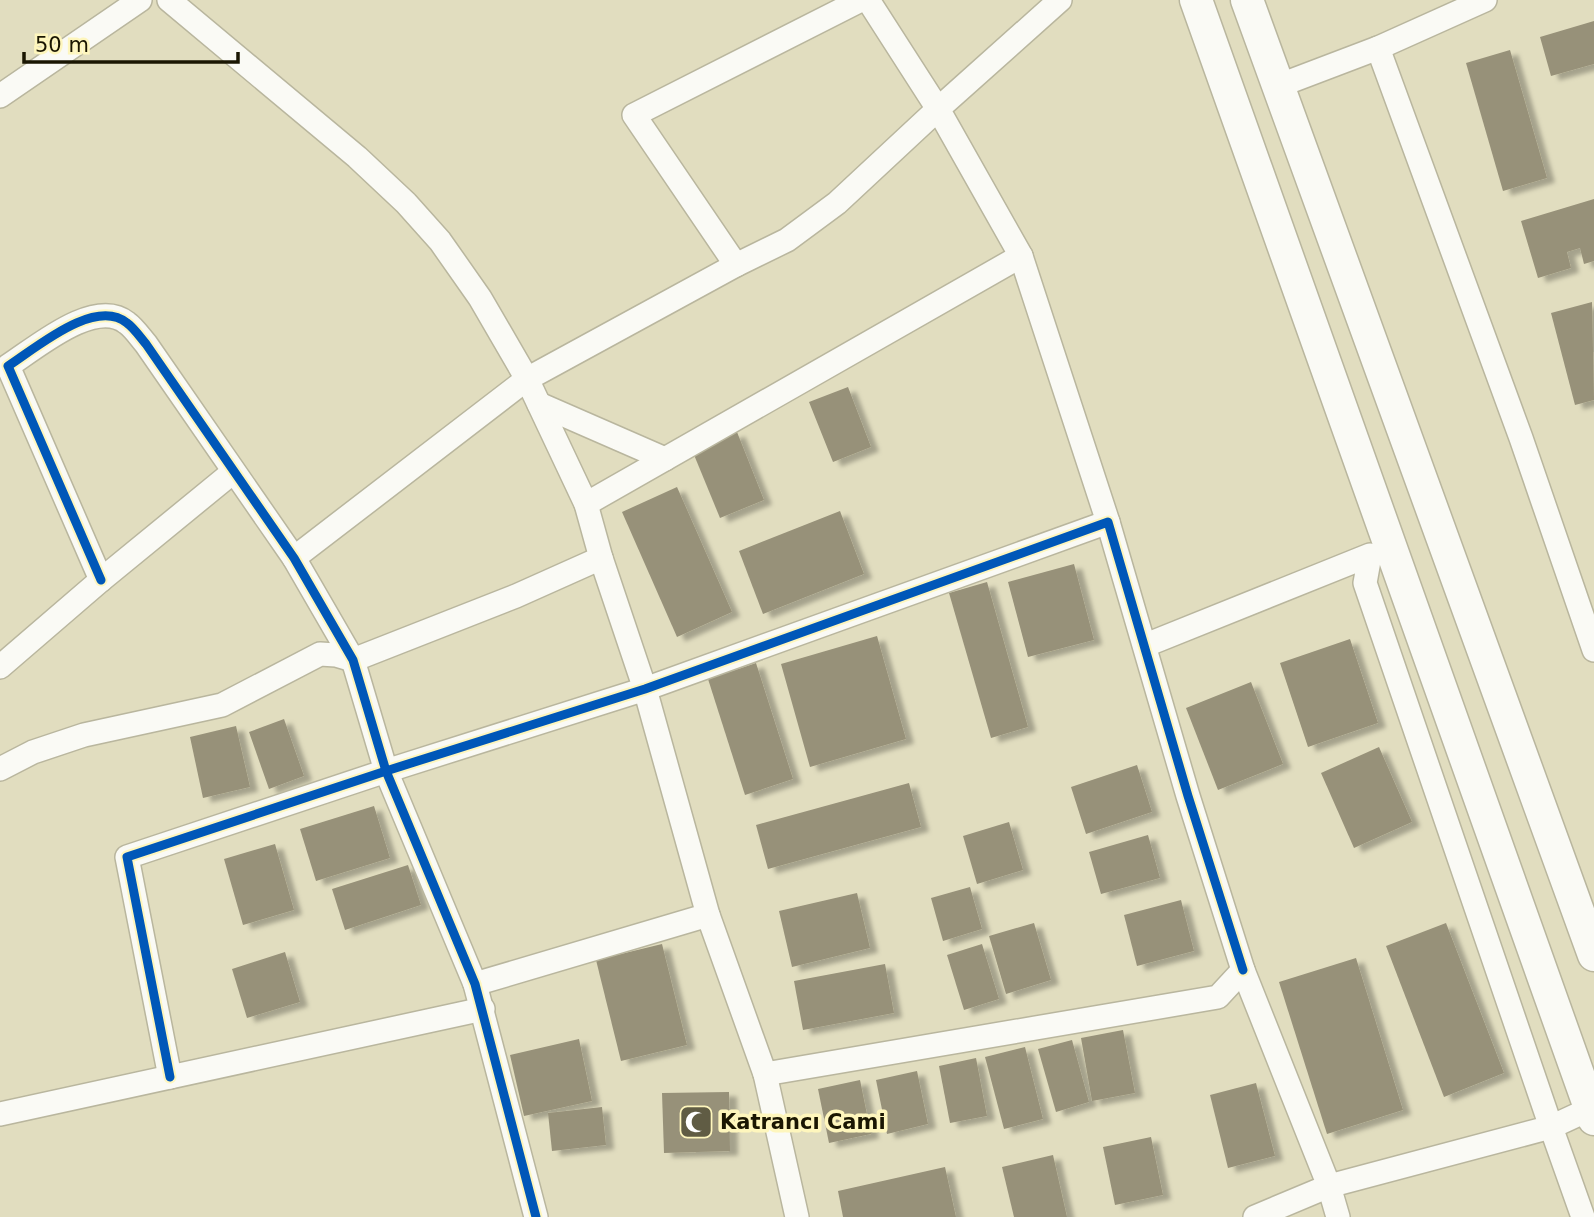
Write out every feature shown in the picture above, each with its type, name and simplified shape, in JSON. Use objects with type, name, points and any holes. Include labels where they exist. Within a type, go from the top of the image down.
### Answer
[{"type":"main road","points":[[1196,0],[1592,1114]]},
{"type":"main road","points":[[1247,0],[1594,955]]},
{"type":"street","points":[[0,96],[140,0]]},
{"type":"street","points":[[169,0],[357,157],[406,203],[440,241],[480,298],[527,379],[586,504],[601,558],[645,689],[708,915],[765,1074],[797,1217]]},
{"type":"street","points":[[736,265],[634,115],[861,0]]},
{"type":"street","points":[[868,0],[938,109],[1021,256],[1108,522],[1188,796],[1243,970],[1339,1217]]},
{"type":"street","points":[[294,558],[527,379],[787,240],[837,203],[1060,0]]},
{"type":"street","points":[[1278,86],[1378,48],[1485,0]]},
{"type":"street","points":[[1378,48],[1521,438],[1594,650]]},
{"type":"street","points":[[586,504],[1021,256]]},
{"type":"street","points":[[102,580],[3,363],[81,318],[109,316],[126,321],[146,344],[294,558],[354,660],[386,771],[484,1009],[536,1217]]},
{"type":"street","points":[[539,404],[665,459]]},
{"type":"street","points":[[0,667],[233,472]]},
{"type":"street","points":[[170,1077],[127,857],[645,689],[1108,522]]},
{"type":"street","points":[[1146,645],[1370,555],[1365,583],[1583,1217]]},
{"type":"street","points":[[0,769],[33,752],[85,735],[222,705],[320,654],[336,654],[354,660],[516,597],[601,558]]},
{"type":"street","points":[[475,984],[708,915]]},
{"type":"street","points":[[765,1074],[1218,997],[1243,970]]},
{"type":"street","points":[[0,1114],[484,1009]]},
{"type":"street","points":[[1255,1217],[1329,1186],[1592,1114]]},
{"type":"building","points":[[1594,21],[1594,64],[1551,76],[1540,37]]},
{"type":"building","points":[[1510,50],[1547,178],[1503,191],[1466,63]]},
{"type":"building","points":[[1594,199],[1594,261],[1584,264],[1580,248],[1567,252],[1571,268],[1538,278],[1521,221]]},
{"type":"building","points":[[1592,302],[1594,400],[1575,405],[1551,313]]},
{"type":"building","points":[[848,387],[871,447],[833,462],[809,402]]},
{"type":"building","points":[[737,432],[764,500],[720,518],[692,450]]},
{"type":"building","points":[[677,487],[732,612],[677,637],[622,512]]},
{"type":"building","points":[[840,511],[864,574],[763,614],[739,551]]},
{"type":"building","points":[[1074,564],[1094,640],[1028,657],[1008,582]]},
{"type":"building","points":[[987,582],[1028,727],[991,738],[949,593]]},
{"type":"building","points":[[877,636],[906,739],[810,767],[781,664]]},
{"type":"building","points":[[1350,639],[1378,723],[1308,747],[1280,663]]},
{"type":"building","points":[[756,663],[793,779],[745,795],[708,679]]},
{"type":"building","points":[[1251,682],[1283,764],[1218,790],[1186,708]]},
{"type":"building","points":[[284,719],[304,776],[269,789],[249,732]]},
{"type":"building","points":[[236,726],[250,787],[203,798],[190,737]]},
{"type":"building","points":[[1379,747],[1412,822],[1354,848],[1321,773]]},
{"type":"building","points":[[1137,765],[1152,812],[1086,834],[1071,787]]},
{"type":"building","points":[[909,783],[921,827],[768,869],[756,825]]},
{"type":"building","points":[[374,806],[390,858],[316,881],[300,829]]},
{"type":"building","points":[[1009,822],[1023,870],[977,884],[963,836]]},
{"type":"building","points":[[1148,835],[1160,878],[1101,894],[1089,852]]},
{"type":"building","points":[[275,844],[294,910],[243,925],[224,859]]},
{"type":"building","points":[[408,865],[421,905],[345,930],[332,889]]},
{"type":"building","points":[[970,887],[982,929],[943,941],[931,898]]},
{"type":"building","points":[[857,893],[870,948],[792,967],[779,911]]},
{"type":"building","points":[[1181,900],[1194,951],[1137,966],[1124,915]]},
{"type":"building","points":[[1034,923],[1051,980],[1006,994],[989,936]]},
{"type":"building","points":[[1446,923],[1504,1073],[1444,1097],[1386,946]]},
{"type":"building","points":[[662,944],[687,1045],[621,1061],[596,960]]},
{"type":"building","points":[[982,944],[999,999],[964,1010],[947,955]]},
{"type":"building","points":[[285,952],[300,1002],[247,1018],[232,969]]},
{"type":"building","points":[[1356,958],[1403,1110],[1327,1134],[1279,982]]},
{"type":"building","points":[[885,964],[894,1013],[803,1030],[794,981]]},
{"type":"building","points":[[1123,1030],[1135,1093],[1092,1101],[1081,1038]]},
{"type":"building","points":[[579,1039],[592,1101],[524,1116],[510,1055]]},
{"type":"building","points":[[1072,1040],[1089,1102],[1056,1112],[1038,1049]]},
{"type":"building","points":[[1025,1047],[1043,1119],[1004,1129],[985,1057]]},
{"type":"building","points":[[976,1058],[987,1116],[950,1123],[939,1066]]},
{"type":"building","points":[[917,1071],[928,1124],[887,1134],[876,1080]]},
{"type":"building","points":[[860,1080],[871,1134],[829,1143],[818,1089]]},
{"type":"building","points":[[1256,1083],[1275,1156],[1228,1168],[1210,1095]]},
{"type":"building","name":"Katrancı Cami","points":[[729,1092],[730,1151],[664,1153],[662,1093]]},
{"type":"building","points":[[602,1107],[606,1145],[552,1151],[548,1113]]},
{"type":"building","points":[[1151,1137],[1163,1195],[1115,1205],[1103,1147]]},
{"type":"building","points":[[1053,1155],[1067,1217],[1014,1217],[1002,1167]]},
{"type":"building","points":[[945,1167],[956,1217],[843,1217],[838,1191]]},
{"type":"cycle path","points":[[101,580],[8,366],[66,328],[99,316],[114,317],[127,323],[146,344],[294,558],[353,660],[386,771],[475,984],[536,1217]]},
{"type":"cycle path","points":[[170,1077],[127,857],[645,689],[1108,522],[1188,796],[1243,970]]},
{"type":"place","name":"Katrancı Cami","points":[[696,1122]]}]
